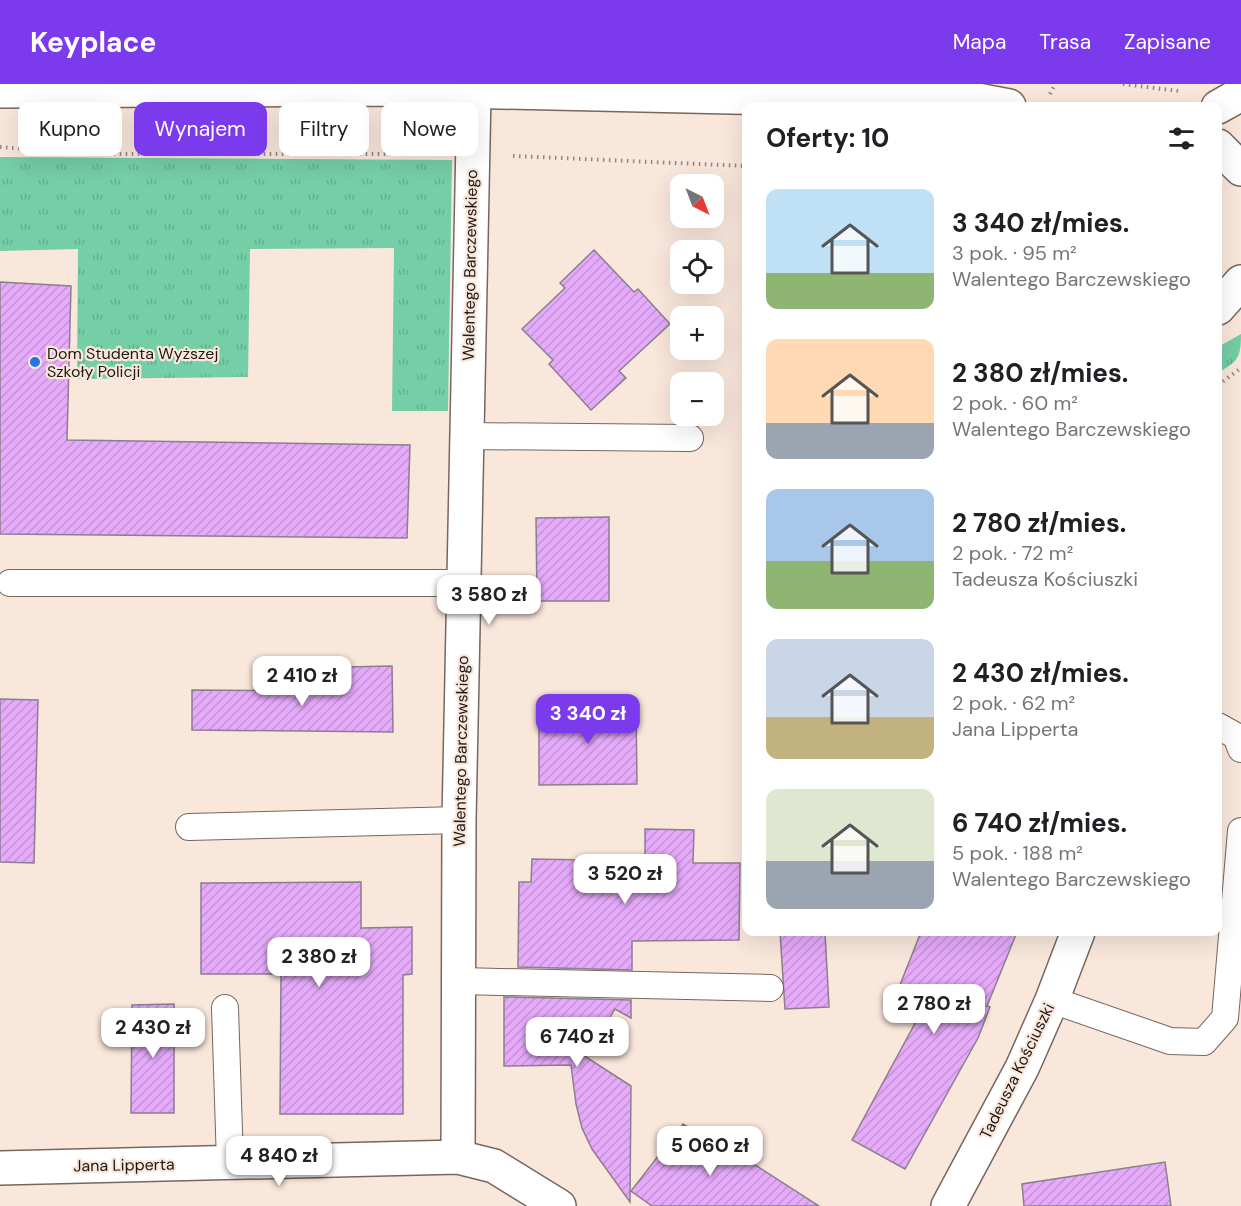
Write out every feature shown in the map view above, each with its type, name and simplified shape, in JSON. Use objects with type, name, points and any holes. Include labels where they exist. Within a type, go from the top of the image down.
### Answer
[{"type":"street","points":[[0,91],[371,89],[770,98],[910,87],[988,102]]},
{"type":"street","name":"Walentego Barczewskiego","points":[[474,93],[474,102]]},
{"type":"street","points":[[1222,105],[1241,94]]},
{"type":"street","points":[[770,98],[797,102]]},
{"type":"street","points":[[1222,150],[1241,169]]},
{"type":"street","name":"Walentego Barczewskiego","points":[[458,1157],[459,820],[468,436],[471,156]]},
{"type":"street","points":[[1222,303],[1241,282]]},
{"type":"street","name":"Tadeusza Kościuszki","points":[[948,1206],[1022,1068],[1076,936]]},
{"type":"street","name":"Jana Lipperta","points":[[0,1168],[458,1157],[495,1166],[559,1206]]},
{"type":"lane","points":[[468,436],[690,438]]},
{"type":"lane","points":[[10,583],[464,583]]},
{"type":"lane","points":[[1222,728],[1236,736],[1241,749]]},
{"type":"lane","points":[[189,828],[459,820]]},
{"type":"lane","points":[[1052,1000],[1170,1041],[1204,1042],[1233,1023],[1241,831]]},
{"type":"lane","points":[[460,981],[770,987]]},
{"type":"lane","points":[[225,1008],[230,1162]]},
{"type":"path","points":[[1123,84],[1186,92]]},
{"type":"path","points":[[0,147],[94,154],[381,154]]},
{"type":"path","points":[[478,154],[742,166]]},
{"type":"path","points":[[1222,382],[1241,368]]},
{"type":"green space","points":[[0,157],[452,160],[448,411],[392,411],[394,248],[250,249],[248,377],[77,379],[78,249],[0,251]]},
{"type":"green space","points":[[1241,334],[1237,358],[1222,370],[1222,345]]},
{"type":"building","points":[[594,250],[634,292],[638,289],[670,324],[619,371],[626,378],[591,410],[549,364],[553,360],[522,329],[565,288],[560,283]]},
{"type":"building","name":"Dom Studenta Wyższej Szkoły Policji","points":[[0,282],[71,286],[67,440],[410,445],[407,538],[0,534]]},
{"type":"building","points":[[609,517],[609,601],[537,601],[536,518]]},
{"type":"building","points":[[392,666],[393,732],[192,730],[192,690],[346,691],[346,667]]},
{"type":"building","points":[[0,699],[38,700],[34,863],[0,862]]},
{"type":"building","points":[[539,705],[636,705],[637,784],[539,785]]},
{"type":"building","points":[[645,829],[694,830],[693,863],[740,863],[739,940],[632,941],[632,970],[518,967],[519,882],[531,882],[532,859],[645,861]]},
{"type":"building","points":[[361,882],[361,928],[412,927],[412,974],[403,975],[403,1114],[280,1114],[281,974],[201,974],[201,883]]},
{"type":"building","points":[[780,936],[825,936],[829,1007],[785,1009]]},
{"type":"building","points":[[919,936],[1015,936],[987,1006],[990,1007],[978,1038],[905,1169],[852,1140],[919,1016],[898,1005],[892,1005]]},
{"type":"building","points":[[504,997],[631,1000],[631,1018],[615,1009],[586,1057],[631,1086],[630,1202],[592,1149],[582,1128],[571,1065],[504,1066]]},
{"type":"building","points":[[174,1004],[174,1113],[131,1113],[132,1005]]},
{"type":"building","points":[[683,1124],[707,1139],[710,1136],[819,1206],[652,1206],[631,1191]]},
{"type":"building","points":[[1165,1162],[1171,1206],[1024,1206],[1022,1184]]},
{"type":"place","name":"Dom Studenta Wyższej Szkoły Policji","points":[[35,362]]}]
